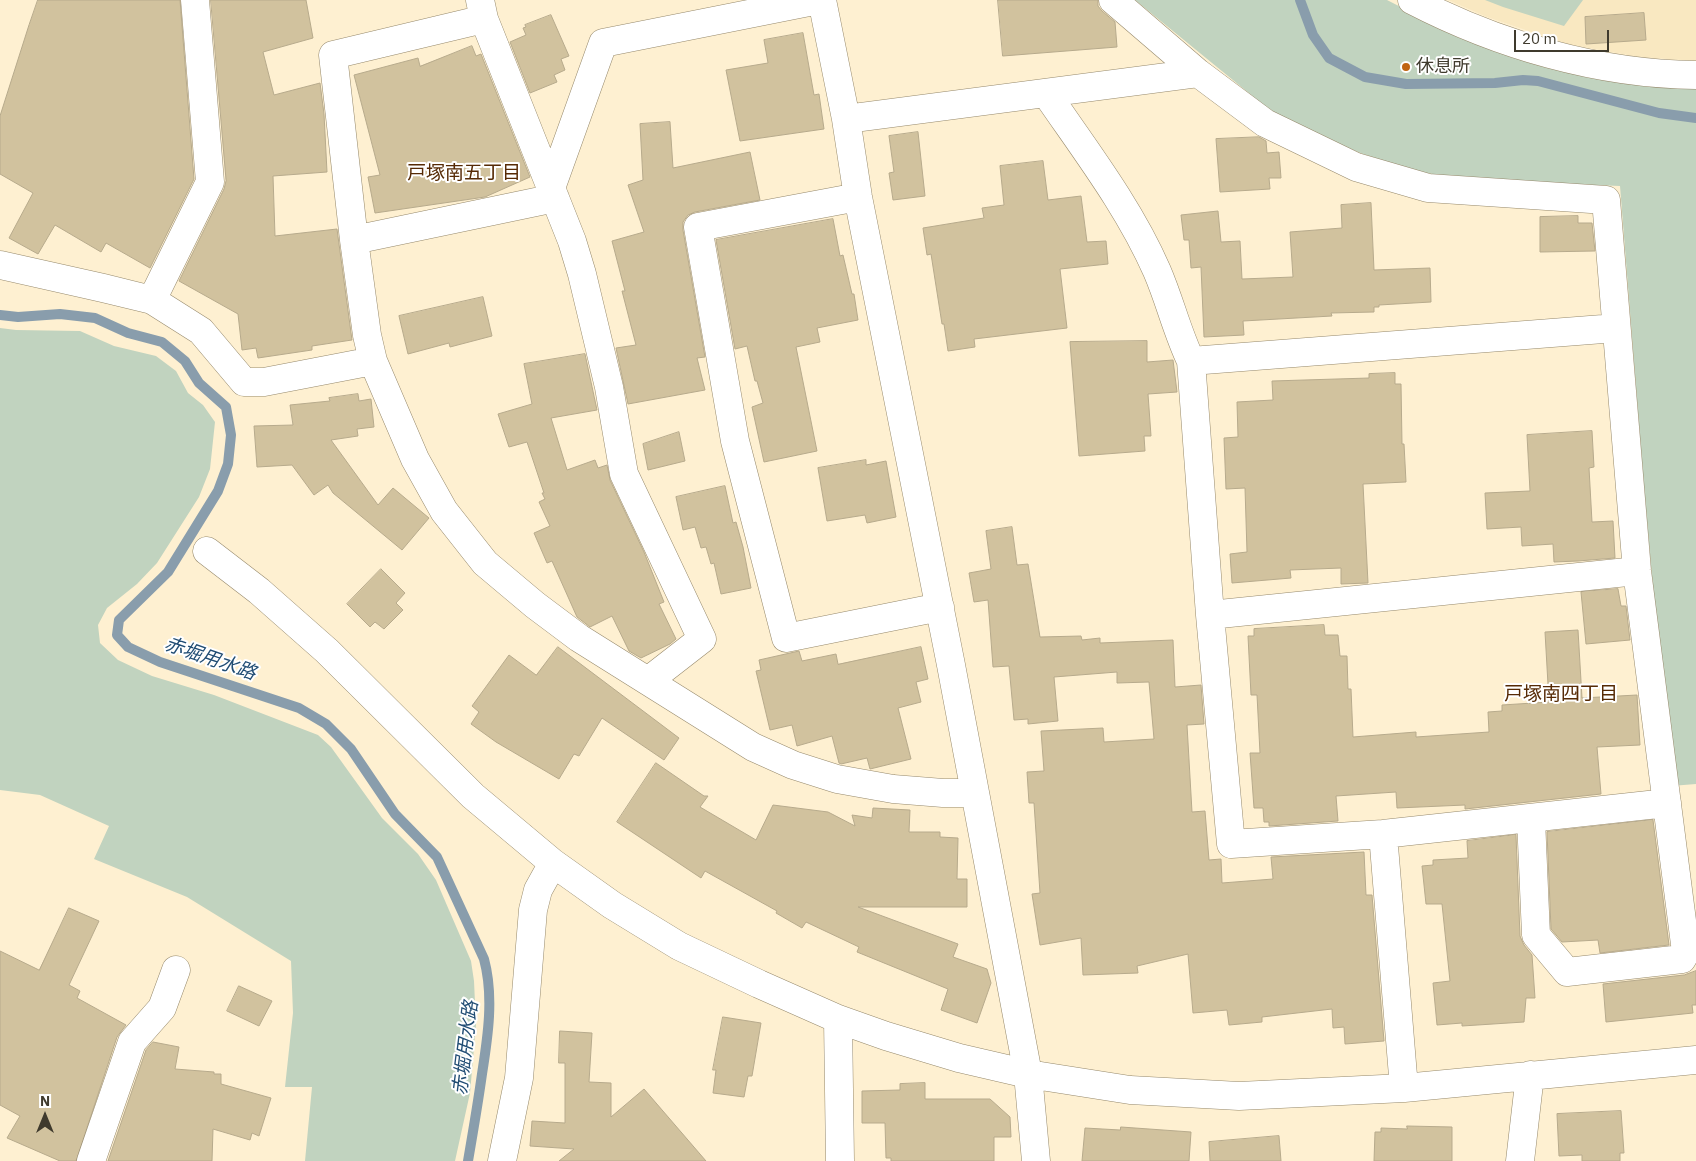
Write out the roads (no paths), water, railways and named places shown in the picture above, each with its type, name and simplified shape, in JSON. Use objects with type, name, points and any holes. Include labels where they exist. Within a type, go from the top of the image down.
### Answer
[{"type":"street","points":[[152,300],[210,182],[195,0]]},
{"type":"street","points":[[553,193],[603,43],[821,0],[846,119],[858,197],[940,607],[1028,1074],[1036,1161]]},
{"type":"street","points":[[1113,0],[1198,73],[1265,123],[1356,167],[1428,188],[1606,200],[1637,570],[1686,952],[1682,959],[1567,972],[1536,935],[1531,819]]},
{"type":"street","points":[[1412,0],[1445,17],[1559,57],[1636,72],[1696,75]]},
{"type":"street","points":[[648,682],[702,639],[624,474],[609,387],[582,274],[572,241],[482,9],[333,55],[354,240],[367,336],[373,361],[415,459],[444,511],[485,563],[535,605],[579,638],[648,682],[753,747],[793,765],[837,779],[893,789],[943,794],[974,794]]},
{"type":"street","points":[[846,119],[1198,73]]},
{"type":"street","points":[[1046,92],[1124,207],[1157,272],[1182,342],[1191,361],[1210,615],[1231,844],[1383,834],[1667,804]]},
{"type":"street","points":[[354,240],[553,193]]},
{"type":"street","points":[[858,197],[698,227],[735,441],[786,638],[940,607]]},
{"type":"street","points":[[0,265],[152,300],[201,331],[244,382],[264,382],[373,361]]},
{"type":"street","points":[[1191,361],[1616,328]]},
{"type":"street","points":[[207,551],[259,591],[327,651],[473,796],[554,863],[612,906],[679,946],[759,984],[838,1019],[886,1036],[959,1058],[1028,1074],[1130,1090],[1239,1096],[1404,1088],[1696,1060]]},
{"type":"street","points":[[1210,615],[1637,570]]},
{"type":"street","points":[[1383,834],[1404,1088]]},
{"type":"street","points":[[502,1161],[519,1078],[533,910],[538,890],[554,863]]},
{"type":"street","points":[[91,1161],[132,1042],[162,1008],[176,970]]},
{"type":"street","points":[[838,1019],[840,1161]]},
{"type":"street","points":[[1520,1161],[1530,1075]]},
{"type":"waterway","points":[[1300,0],[1313,35],[1329,58],[1365,77],[1406,84],[1538,81],[1659,113],[1696,118]]},
{"type":"waterway","name":"赤堀用水路","points":[[0,315],[18,317],[60,314],[95,318],[128,333],[162,342],[185,361],[199,383],[226,407],[231,435],[228,464],[218,491],[168,572],[119,620],[117,635],[128,647],[160,662],[299,708],[326,724],[351,749],[395,814],[437,857],[484,959],[489,987],[486,1045],[468,1161]]},
{"type":"place","name":"休息所","points":[[1406,67]]},
{"type":"district","name":"戸塚南五丁目","points":[[464,174]]},
{"type":"district","name":"戸塚南四丁目","points":[[1561,695]]}]
